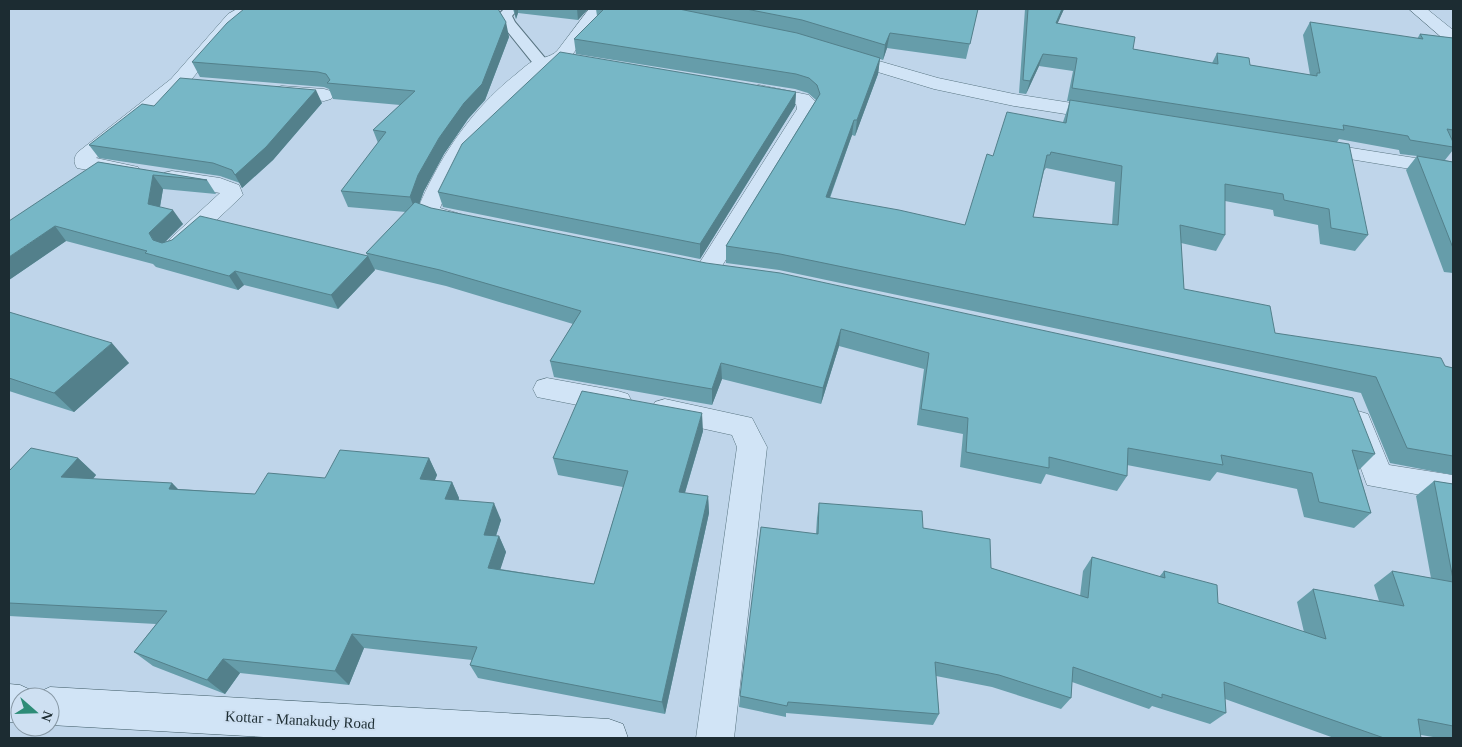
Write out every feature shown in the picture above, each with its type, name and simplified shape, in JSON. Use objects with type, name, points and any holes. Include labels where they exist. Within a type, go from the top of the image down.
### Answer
[{"type":"street","points":[[174,248],[232,195],[230,190],[220,185],[85,163],[85,156],[95,147],[188,84],[234,18],[248,9]]},
{"type":"street","points":[[485,226],[437,216],[428,211],[449,165],[469,132],[513,86],[560,61],[597,9]]},
{"type":"street","points":[[1417,9],[1453,38]]},
{"type":"street","points":[[830,51],[934,83],[1014,100],[1121,117]]},
{"type":"street","points":[[734,274],[697,268],[807,109],[808,104],[806,101],[796,97],[737,88]]},
{"type":"street","points":[[266,90],[324,95]]},
{"type":"street","points":[[1297,145],[1453,170]]},
{"type":"street","points":[[547,389],[734,423],[742,426],[750,439],[752,453],[715,738]]},
{"type":"street","points":[[1351,403],[1378,476],[1453,488]]},
{"type":"street","name":"Kottar - Manakudy Road","points":[[60,707],[609,738]]},
{"type":"lane","points":[[511,9],[505,15],[508,23],[529,46],[560,61]]},
{"type":"building","points":[[244,9],[498,9],[506,22],[482,84],[464,103],[439,138],[418,175],[410,197],[341,191],[386,132],[373,130],[415,91],[327,83],[330,80],[326,74],[318,72],[192,62],[227,23]]},
{"type":"building","points":[[604,9],[679,9],[797,33],[880,58],[857,120],[854,120],[826,197],[899,210],[965,225],[987,154],[993,156],[1007,112],[1066,123],[1070,100],[1349,144],[1368,235],[1331,228],[1329,209],[1284,200],[1283,194],[1225,184],[1225,235],[1180,225],[1184,289],[1270,306],[1275,333],[1441,358],[1445,366],[1453,368],[1453,456],[1407,448],[1376,377],[780,254],[726,246],[820,94],[817,85],[809,78],[796,74],[574,39]],"holes":[[[1051,152],[1122,166],[1118,225],[1033,217],[1047,155],[1050,155]]]},
{"type":"building","points":[[746,9],[978,9],[970,44],[890,33],[885,45],[802,20]]},
{"type":"building","points":[[1028,9],[1062,9],[1056,23],[1135,37],[1133,49],[1218,64],[1217,53],[1249,58],[1250,65],[1317,76],[1317,73],[1320,73],[1310,22],[1423,39],[1420,34],[1453,38],[1453,130],[1447,129],[1453,142],[1453,147],[1410,140],[1408,136],[1343,125],[1344,130],[1072,88],[1077,58],[1043,54],[1030,81],[1023,80]]},
{"type":"building","points":[[560,52],[796,92],[700,244],[438,192],[462,144]]},
{"type":"building","points":[[180,78],[316,90],[266,147],[235,175],[232,170],[213,163],[89,145],[142,104],[154,106]]},
{"type":"building","points":[[1417,156],[1453,162],[1453,248]]},
{"type":"building","points":[[98,162],[207,180],[153,175],[148,204],[173,210],[149,233],[153,240],[162,243],[172,240],[200,216],[368,256],[331,295],[235,271],[229,276],[55,226],[9,257],[9,221]]},
{"type":"building","points":[[415,202],[431,208],[706,263],[780,273],[1353,398],[1375,454],[1352,450],[1371,513],[1319,502],[1312,473],[1221,455],[1223,465],[1128,448],[1127,476],[1049,457],[1049,468],[966,452],[968,418],[921,409],[929,353],[841,329],[823,388],[721,363],[712,389],[550,361],[581,311],[440,270],[366,253]]},
{"type":"building","points":[[9,312],[112,343],[54,393],[9,378]]},
{"type":"building","points":[[582,391],[702,413],[679,492],[708,496],[662,702],[470,665],[477,647],[352,634],[335,671],[223,659],[207,680],[134,652],[167,611],[9,603],[9,471],[31,448],[78,458],[61,477],[172,483],[169,489],[255,494],[268,473],[325,478],[340,450],[429,458],[420,479],[452,482],[445,499],[494,503],[484,535],[499,536],[488,568],[594,584],[628,471],[553,458]]},
{"type":"building","points":[[1434,481],[1453,484],[1453,579]]},
{"type":"building","points":[[819,503],[922,511],[923,528],[990,539],[991,568],[1088,598],[1092,557],[1165,578],[1164,571],[1217,585],[1218,603],[1326,639],[1313,589],[1404,606],[1392,571],[1453,582],[1453,726],[1418,719],[1421,738],[1384,738],[1224,682],[1226,713],[1162,694],[1162,698],[1073,667],[1071,698],[999,675],[935,662],[939,714],[788,702],[787,706],[740,696],[761,527],[818,534]]}]
